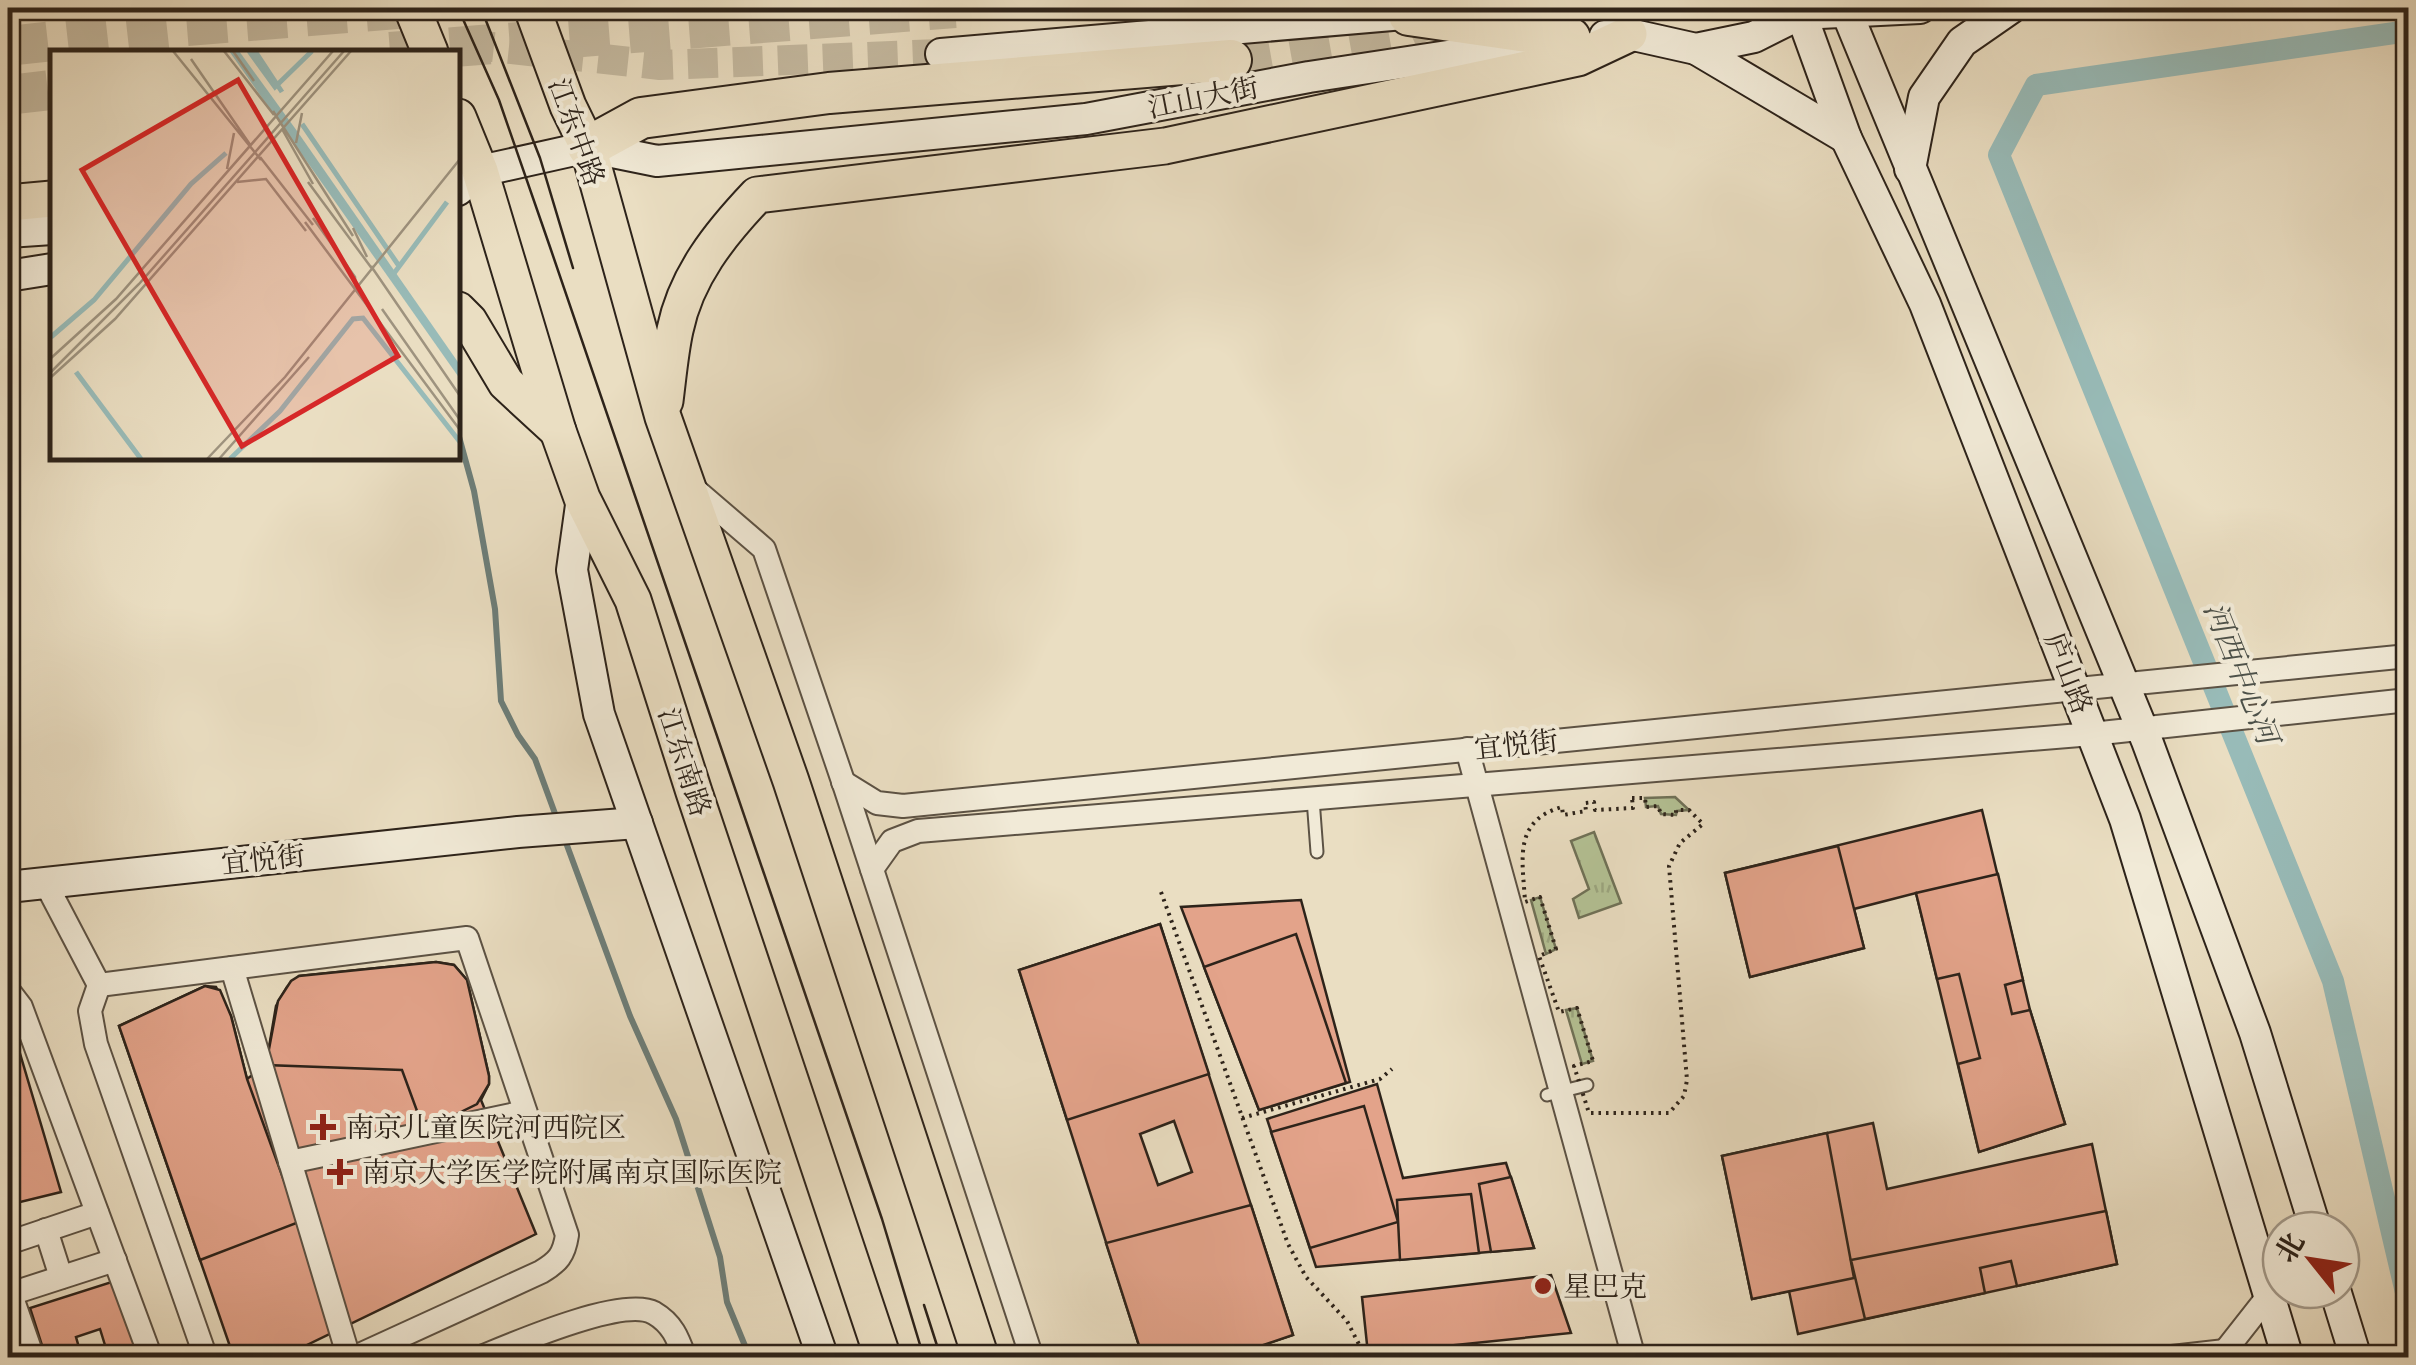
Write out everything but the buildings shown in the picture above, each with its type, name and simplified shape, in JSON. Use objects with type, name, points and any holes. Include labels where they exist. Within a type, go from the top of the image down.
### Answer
[{"type":"highway","points":[[1409,15],[1570,38]]},
{"type":"highway","points":[[588,147],[641,118],[829,93],[1231,60]]},
{"type":"main road","points":[[412,8],[429,50]]},
{"type":"main road","name":"江东中路","points":[[532,8],[568,106],[588,147],[663,417]]},
{"type":"main road","points":[[942,54],[1409,15],[1452,8]]},
{"type":"main road","name":"江山大街","points":[[465,176],[588,147],[658,161],[1086,120],[1308,77],[1570,38],[1629,34],[1696,49],[1754,38],[1796,10],[1920,8]]},
{"type":"main road","points":[[1910,169],[1924,98],[1962,42],[2011,8]]},
{"type":"main road","name":"庐山路","points":[[1796,10],[1846,138],[1925,304],[2125,819],[2261,1269]]},
{"type":"main road","name":"庐山路","points":[[1847,10],[2142,728],[2254,1033],[2310,1210]]},
{"type":"main road","points":[[981,1358],[690,486],[663,417],[675,327],[695,276],[719,235],[757,195],[1166,146],[1578,58],[1629,34]]},
{"type":"main road","points":[[1696,49],[1846,138]]},
{"type":"main road","name":"江东南路","points":[[460,134],[465,176],[582,498],[633,600],[883,1358]]},
{"type":"main road","points":[[8,203],[50,199]]},
{"type":"main road","points":[[8,232],[50,229]]},
{"type":"main road","points":[[8,276],[50,269]]},
{"type":"main road","points":[[460,312],[506,383],[558,431]]},
{"type":"main road","points":[[582,498],[572,570],[625,824],[823,1358]]},
{"type":"main road","name":"宜悦街","points":[[8,886],[625,824]]},
{"type":"main road","name":"庐山路","points":[[2274,1310],[2288,1358]]},
{"type":"main road","points":[[2340,1310],[2356,1358]]},
{"type":"street","points":[[690,486],[764,550],[1032,1358]]},
{"type":"street","name":"宜悦街","points":[[844,782],[876,803],[904,806],[2408,656]]},
{"type":"street","name":"宜悦街","points":[[872,869],[892,840],[918,832],[2092,734],[2408,700]]},
{"type":"street","points":[[1467,749],[1569,1089],[1634,1358]]},
{"type":"street","points":[[45,882],[99,985],[90,1011],[96,1044],[206,1358]]},
{"type":"street","points":[[99,985],[232,968],[467,938],[567,1236],[556,1263],[351,1358],[232,968]]},
{"type":"street","points":[[8,990],[21,1007],[151,1358]]},
{"type":"street","points":[[290,1162],[525,1112]]},
{"type":"street","points":[[8,1243],[97,1213]]},
{"type":"street","points":[[46,1230],[61,1277]]},
{"type":"street","points":[[32,1358],[9,1290],[115,1260]]},
{"type":"street","points":[[2164,1358],[2232,1354],[2261,1308]]},
{"type":"street","points":[[479,1358],[564,1325],[623,1309],[651,1311],[674,1329],[685,1358]]},
{"type":"lane","points":[[1313,798],[1317,852]]},
{"type":"path","points":[[1632,798],[1645,798],[1646,807],[1658,806],[1661,814],[1676,815],[1676,810],[1689,810],[1703,824],[1680,842],[1669,866],[1688,1080],[1684,1096],[1669,1113],[1590,1113],[1569,1089],[1574,1066],[1593,1061],[1577,1008],[1559,1012],[1539,956],[1556,950],[1540,897],[1525,902],[1525,836],[1540,816],[1562,807],[1563,816],[1586,812],[1585,804],[1594,802],[1595,810],[1633,808],[1632,798]]},
{"type":"path","points":[[1161,892],[1294,1257],[1306,1277],[1347,1321],[1366,1358]]},
{"type":"path","points":[[1242,1118],[1380,1079],[1392,1069]]},
{"type":"green space","points":[[1675,797],[1689,810],[1677,811],[1676,815],[1661,814],[1658,806],[1646,807],[1645,798]]},
{"type":"green space","points":[[1594,832],[1621,903],[1579,918],[1573,899],[1589,889],[1571,841]]},
{"type":"green space","points":[[1540,897],[1556,949],[1546,954],[1531,900]]},
{"type":"green space","points":[[1577,1008],[1593,1061],[1582,1064],[1566,1010]]},
{"type":"waterway","name":"河西中心河","points":[[2408,31],[2036,85],[1999,155],[2333,981],[2408,1301]]},
{"type":"waterway","points":[[460,440],[474,491],[495,609],[501,701],[535,759],[557,819]]},
{"type":"waterway","points":[[565,840],[630,1016],[676,1119],[720,1257],[727,1302],[750,1358]]},
{"type":"tunnel","points":[[8,46],[176,27],[410,8]]},
{"type":"tunnel","points":[[416,50],[955,8]]},
{"type":"tunnel","points":[[1231,60],[1405,29],[1445,11]]},
{"type":"tunnel","points":[[464,44],[660,65],[941,54]]},
{"type":"tunnel","points":[[8,95],[50,90]]},
{"type":"tram line","points":[[458,8],[499,100],[550,247],[882,1219],[924,1358]]},
{"type":"tram line","points":[[481,8],[540,158],[573,268]]},
{"type":"tram line","points":[[924,1305],[941,1358]]},
{"type":"place","name":"南京儿童医院河西院区","points":[[323,1127]]},
{"type":"place","name":"南京大学医学院附属南京国际医院","points":[[340,1172]]},
{"type":"place","name":"星巴克","points":[[1543,1286]]}]
